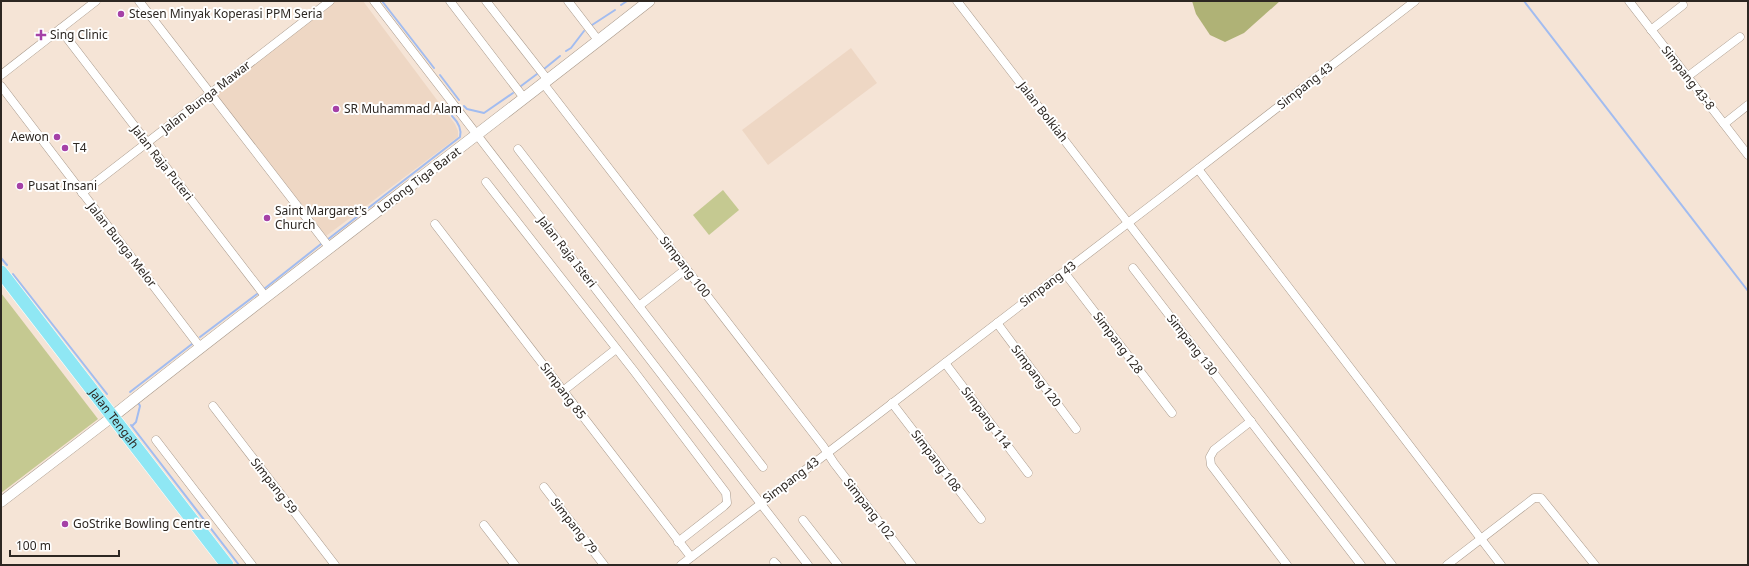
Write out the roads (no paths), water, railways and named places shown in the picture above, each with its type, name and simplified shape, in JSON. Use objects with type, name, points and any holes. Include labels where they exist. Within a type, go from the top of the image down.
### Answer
[{"type":"main road","name":"Lorong Tiga Barat","points":[[112,417],[265,296],[478,135],[648,1]]},
{"type":"main road","name":"Jalan Tengah","points":[[1,272],[227,565]]},
{"type":"street","points":[[1,75],[96,1]]},
{"type":"street","points":[[139,1],[329,247]]},
{"type":"street","name":"Jalan Bunga Mawar","points":[[82,193],[330,1]]},
{"type":"street","name":"Jalan Raja Isteri","points":[[374,1],[808,565]]},
{"type":"street","points":[[450,1],[524,98]]},
{"type":"street","name":"Simpang 100","points":[[486,1],[686,269],[827,452]]},
{"type":"street","points":[[568,1],[598,40]]},
{"type":"street","name":"Jalan Bolkiah","points":[[957,1],[1392,565]]},
{"type":"street","name":"Simpang 43","points":[[680,565],[1129,223],[1415,1]]},
{"type":"street","name":"Simpang 43-8","points":[[1628,1],[1748,155]]},
{"type":"street","points":[[1651,30],[1683,5]]},
{"type":"street","name":"Jalan Raja Puteri","points":[[60,30],[265,296]]},
{"type":"street","points":[[1687,77],[1740,37]]},
{"type":"street","name":"Jalan Bunga Melor","points":[[1,86],[200,347]]},
{"type":"street","points":[[1724,124],[1748,105]]},
{"type":"street","points":[[518,149],[763,467]]},
{"type":"street","points":[[1198,169],[1500,565]]},
{"type":"street","points":[[486,182],[720,484],[727,497],[727,503],[724,506],[678,542]]},
{"type":"street","name":"Simpang 85","points":[[435,224],[690,557]]},
{"type":"street","name":"Simpang 130","points":[[1133,268],[1361,565]]},
{"type":"street","points":[[639,306],[686,269]]},
{"type":"street","name":"Simpang 128","points":[[1064,272],[1172,413]]},
{"type":"street","name":"Simpang 120","points":[[997,323],[1076,429]]},
{"type":"street","points":[[563,391],[616,349]]},
{"type":"street","name":"Simpang 114","points":[[945,363],[1028,473]]},
{"type":"street","name":"Simpang 108","points":[[892,403],[981,519]]},
{"type":"street","name":"Simpang 59","points":[[213,406],[335,565]]},
{"type":"street","points":[[1,502],[112,417]]},
{"type":"street","points":[[1251,421],[1214,450],[1210,461],[1213,469],[1287,565]]},
{"type":"street","points":[[156,440],[252,565]]},
{"type":"street","name":"Simpang 102","points":[[827,452],[912,565]]},
{"type":"street","name":"Simpang 79","points":[[544,487],[604,565]]},
{"type":"street","points":[[1447,565],[1534,498],[1541,498],[1595,565]]},
{"type":"street","points":[[803,520],[838,565]]},
{"type":"street","points":[[484,525],[515,565]]},
{"type":"waterway","points":[[382,1],[434,68]]},
{"type":"waterway","points":[[621,5],[627,1]]},
{"type":"waterway","points":[[1524,1],[1748,291]]},
{"type":"waterway","points":[[592,25],[615,10]]},
{"type":"waterway","points":[[566,51],[571,48],[584,31]]},
{"type":"waterway","points":[[544,69],[560,56]]},
{"type":"waterway","points":[[521,86],[537,74]]},
{"type":"waterway","points":[[440,75],[459,100]]},
{"type":"waterway","points":[[464,106],[467,109],[484,113],[513,93]]},
{"type":"waterway","points":[[327,240],[460,137],[459,126],[452,116]]},
{"type":"waterway","points":[[264,289],[321,244]]},
{"type":"waterway","points":[[1,258],[7,265]]},
{"type":"waterway","points":[[13,274],[107,394]]},
{"type":"waterway","points":[[200,337],[257,294]]},
{"type":"waterway","points":[[130,392],[192,344]]},
{"type":"waterway","points":[[132,426],[136,422],[140,406],[139,404]]},
{"type":"waterway","points":[[131,425],[239,565]]},
{"type":"place","name":"Stesen Minyak Koperasi PPM Seria","points":[[121,14]]},
{"type":"place","name":"Sing Clinic","points":[[41,35]]},
{"type":"place","name":"SR Muhammad Alam","points":[[336,109]]},
{"type":"place","name":"Aewon","points":[[57,137]]},
{"type":"place","name":"T4","points":[[65,148]]},
{"type":"place","name":"Pusat Insani","points":[[20,186]]},
{"type":"place","name":"Saint Margaret's Church","points":[[267,218]]},
{"type":"place","name":"GoStrike Bowling Centre","points":[[65,524]]}]
